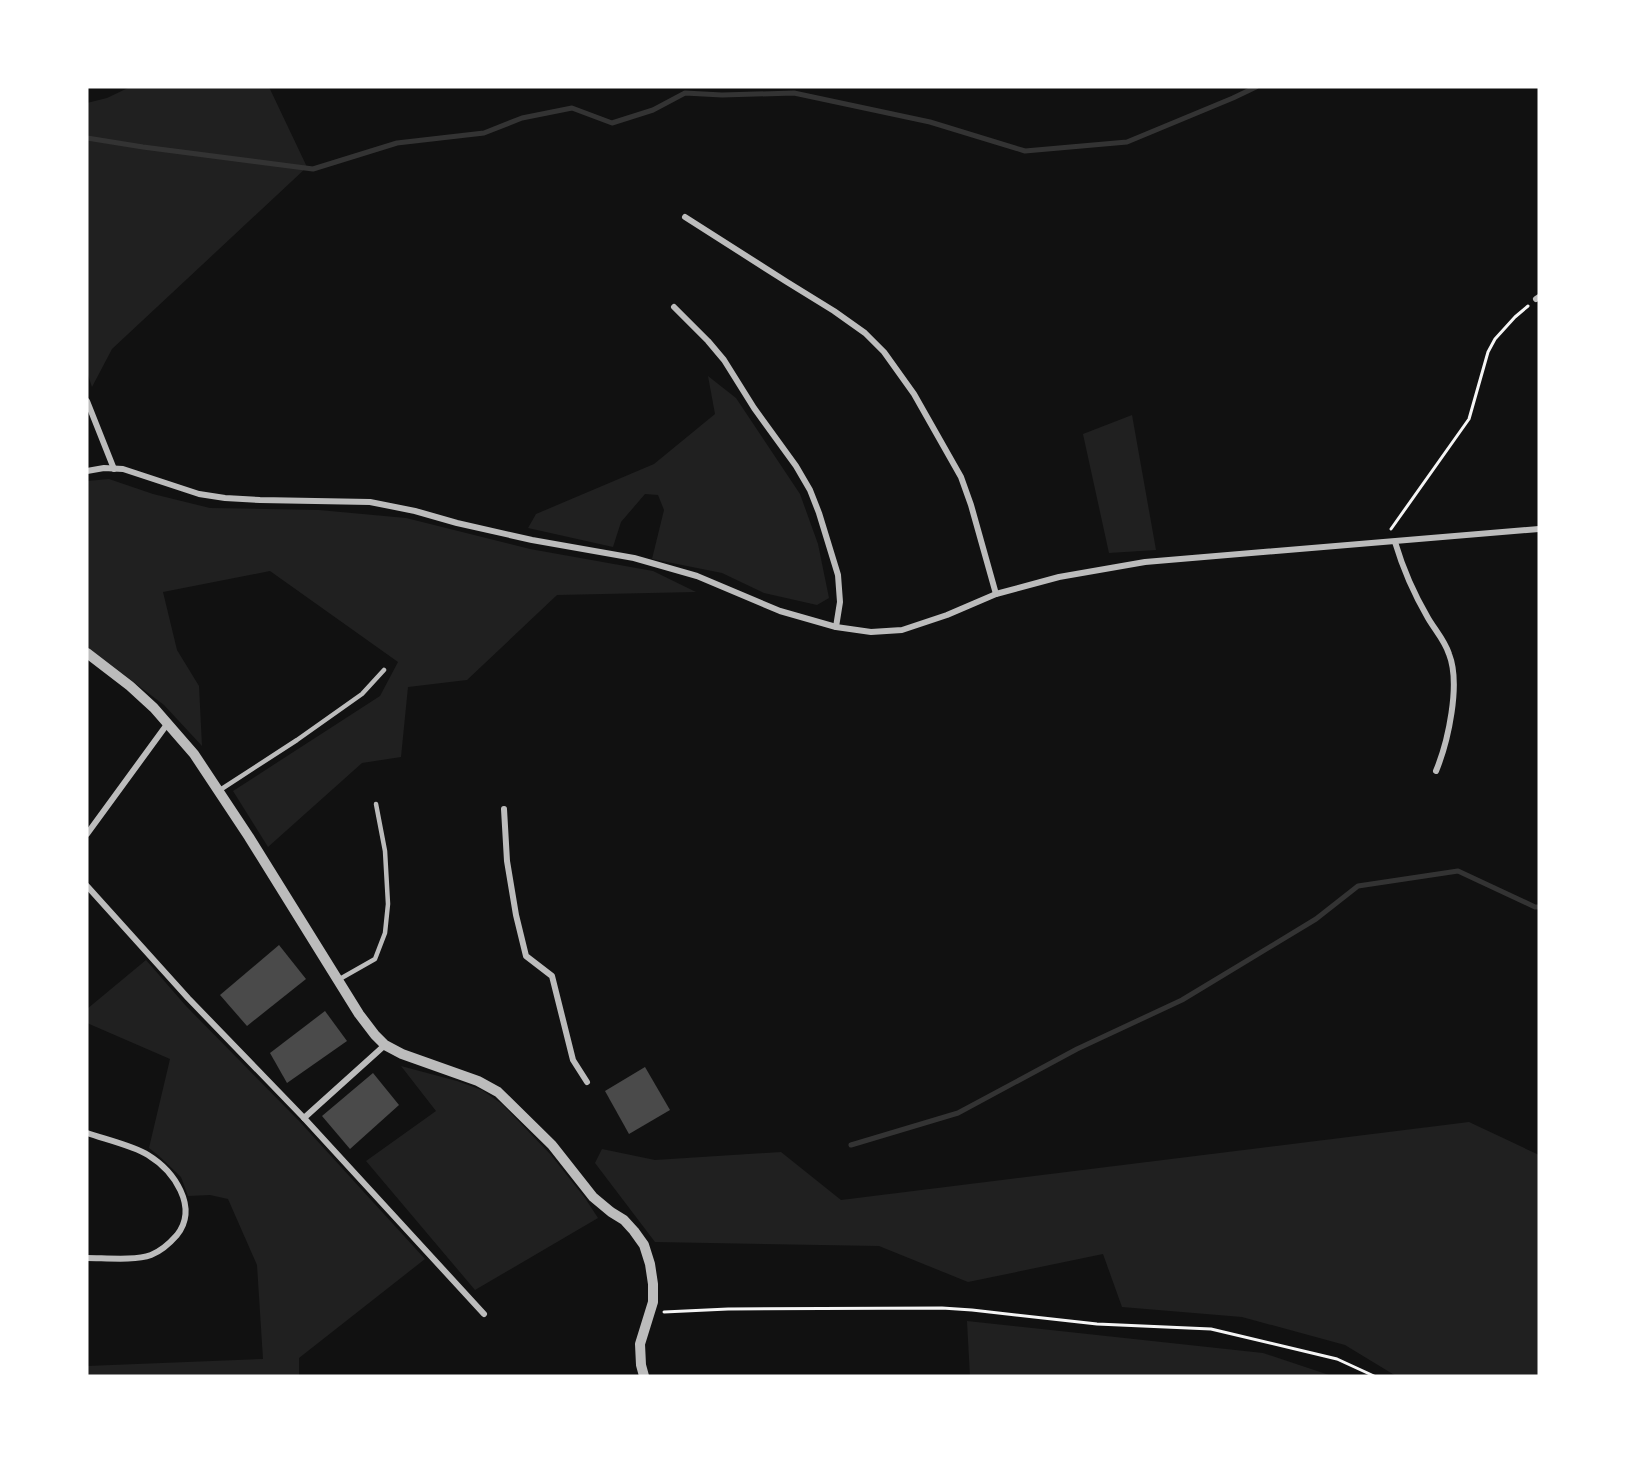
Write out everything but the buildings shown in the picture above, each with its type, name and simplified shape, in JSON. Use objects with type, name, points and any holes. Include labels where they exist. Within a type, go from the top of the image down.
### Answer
[{"type":"street","points":[[685,217],[834,311],[865,333],[884,352],[914,394],[961,477],[996,594]]},
{"type":"street","points":[[674,307],[724,360],[810,490],[838,575],[840,602],[836,627]]},
{"type":"street","points":[[87,401],[114,469]]},
{"type":"street","points":[[87,471],[104,468],[123,470],[199,494],[225,498],[370,502],[532,540],[634,558],[697,576],[780,611],[836,627],[871,632],[902,630],[947,615],[996,594],[1059,577],[1145,562],[1539,529]]},
{"type":"street","points":[[1395,542],[1414,592],[1446,646],[1453,666],[1454,694],[1449,726],[1443,756],[1436,771]]},
{"type":"street","points":[[87,653],[130,686],[168,723],[194,754],[359,1014],[375,1035],[385,1045],[402,1054],[478,1081],[498,1092],[552,1144],[593,1197],[624,1220],[634,1231],[644,1245],[653,1284],[653,1302],[640,1344],[644,1376]]},
{"type":"street","points":[[87,834],[168,723]]},
{"type":"street","points":[[504,809],[507,861],[526,956],[552,976],[573,1060],[587,1082]]},
{"type":"street","points":[[87,886],[188,998],[304,1118],[484,1314]]},
{"type":"street","points":[[304,1118],[385,1045]]},
{"type":"street","points":[[87,1133],[146,1153],[161,1164],[172,1176],[180,1190],[186,1208],[186,1218],[181,1230],[172,1241],[151,1255],[87,1258]]},
{"type":"lane","points":[[219,791],[362,694],[384,670]]},
{"type":"lane","points":[[338,980],[375,959],[385,933],[388,904],[386,851],[376,804]]},
{"type":"path","points":[[1381,543],[1469,420],[1488,352],[1495,339],[1515,317],[1538,298]]},
{"type":"path","points":[[650,1313],[728,1309],[942,1308],[1097,1324],[1199,1328],[1221,1331],[1337,1359],[1374,1376]]},
{"type":"shaded area","points":[[130,87],[269,87],[307,167],[112,349],[92,387],[87,372],[87,103],[107,98]]},
{"type":"shaded area","points":[[708,376],[736,398],[800,494],[818,544],[829,598],[817,605],[764,593],[722,573],[652,559],[664,510],[658,495],[645,494],[621,522],[613,547],[528,528],[536,514],[654,464],[715,414]]},
{"type":"shaded area","points":[[1132,415],[1156,550],[1109,553],[1083,434]]},
{"type":"shaded area","points":[[109,479],[153,494],[210,508],[319,510],[406,518],[530,549],[653,571],[696,592],[557,595],[467,680],[408,687],[401,757],[362,763],[268,847],[233,791],[380,696],[398,662],[270,571],[163,592],[177,650],[199,686],[202,746],[164,705],[87,647],[87,481]]},
{"type":"shaded area","points":[[146,960],[186,1006],[300,1122],[425,1259],[299,1358],[299,1376],[87,1376],[87,1366],[263,1359],[257,1265],[228,1199],[210,1195],[188,1196],[181,1177],[149,1148],[170,1059],[87,1023],[87,1009]]},
{"type":"shaded area","points":[[401,1066],[482,1090],[502,1104],[551,1155],[598,1218],[475,1290],[366,1161],[436,1111]]},
{"type":"shaded area","points":[[1469,1122],[1539,1155],[1539,1376],[1396,1376],[1345,1345],[1242,1317],[1122,1307],[1103,1254],[968,1282],[879,1246],[655,1242],[595,1163],[602,1149],[655,1160],[781,1152],[841,1200]]},
{"type":"shaded area","points":[[967,1321],[1263,1353],[1332,1376],[970,1376]]},
{"type":"waterway","points":[[87,138],[313,169],[397,143],[484,133],[522,118],[572,108],[612,123],[653,110],[685,93],[722,95],[794,93],[930,122],[1025,151],[1127,142],[1256,87]]},
{"type":"waterway","points":[[851,1145],[958,1113],[1077,1049],[1182,1000],[1316,919],[1358,886],[1458,871],[1539,907]]}]
